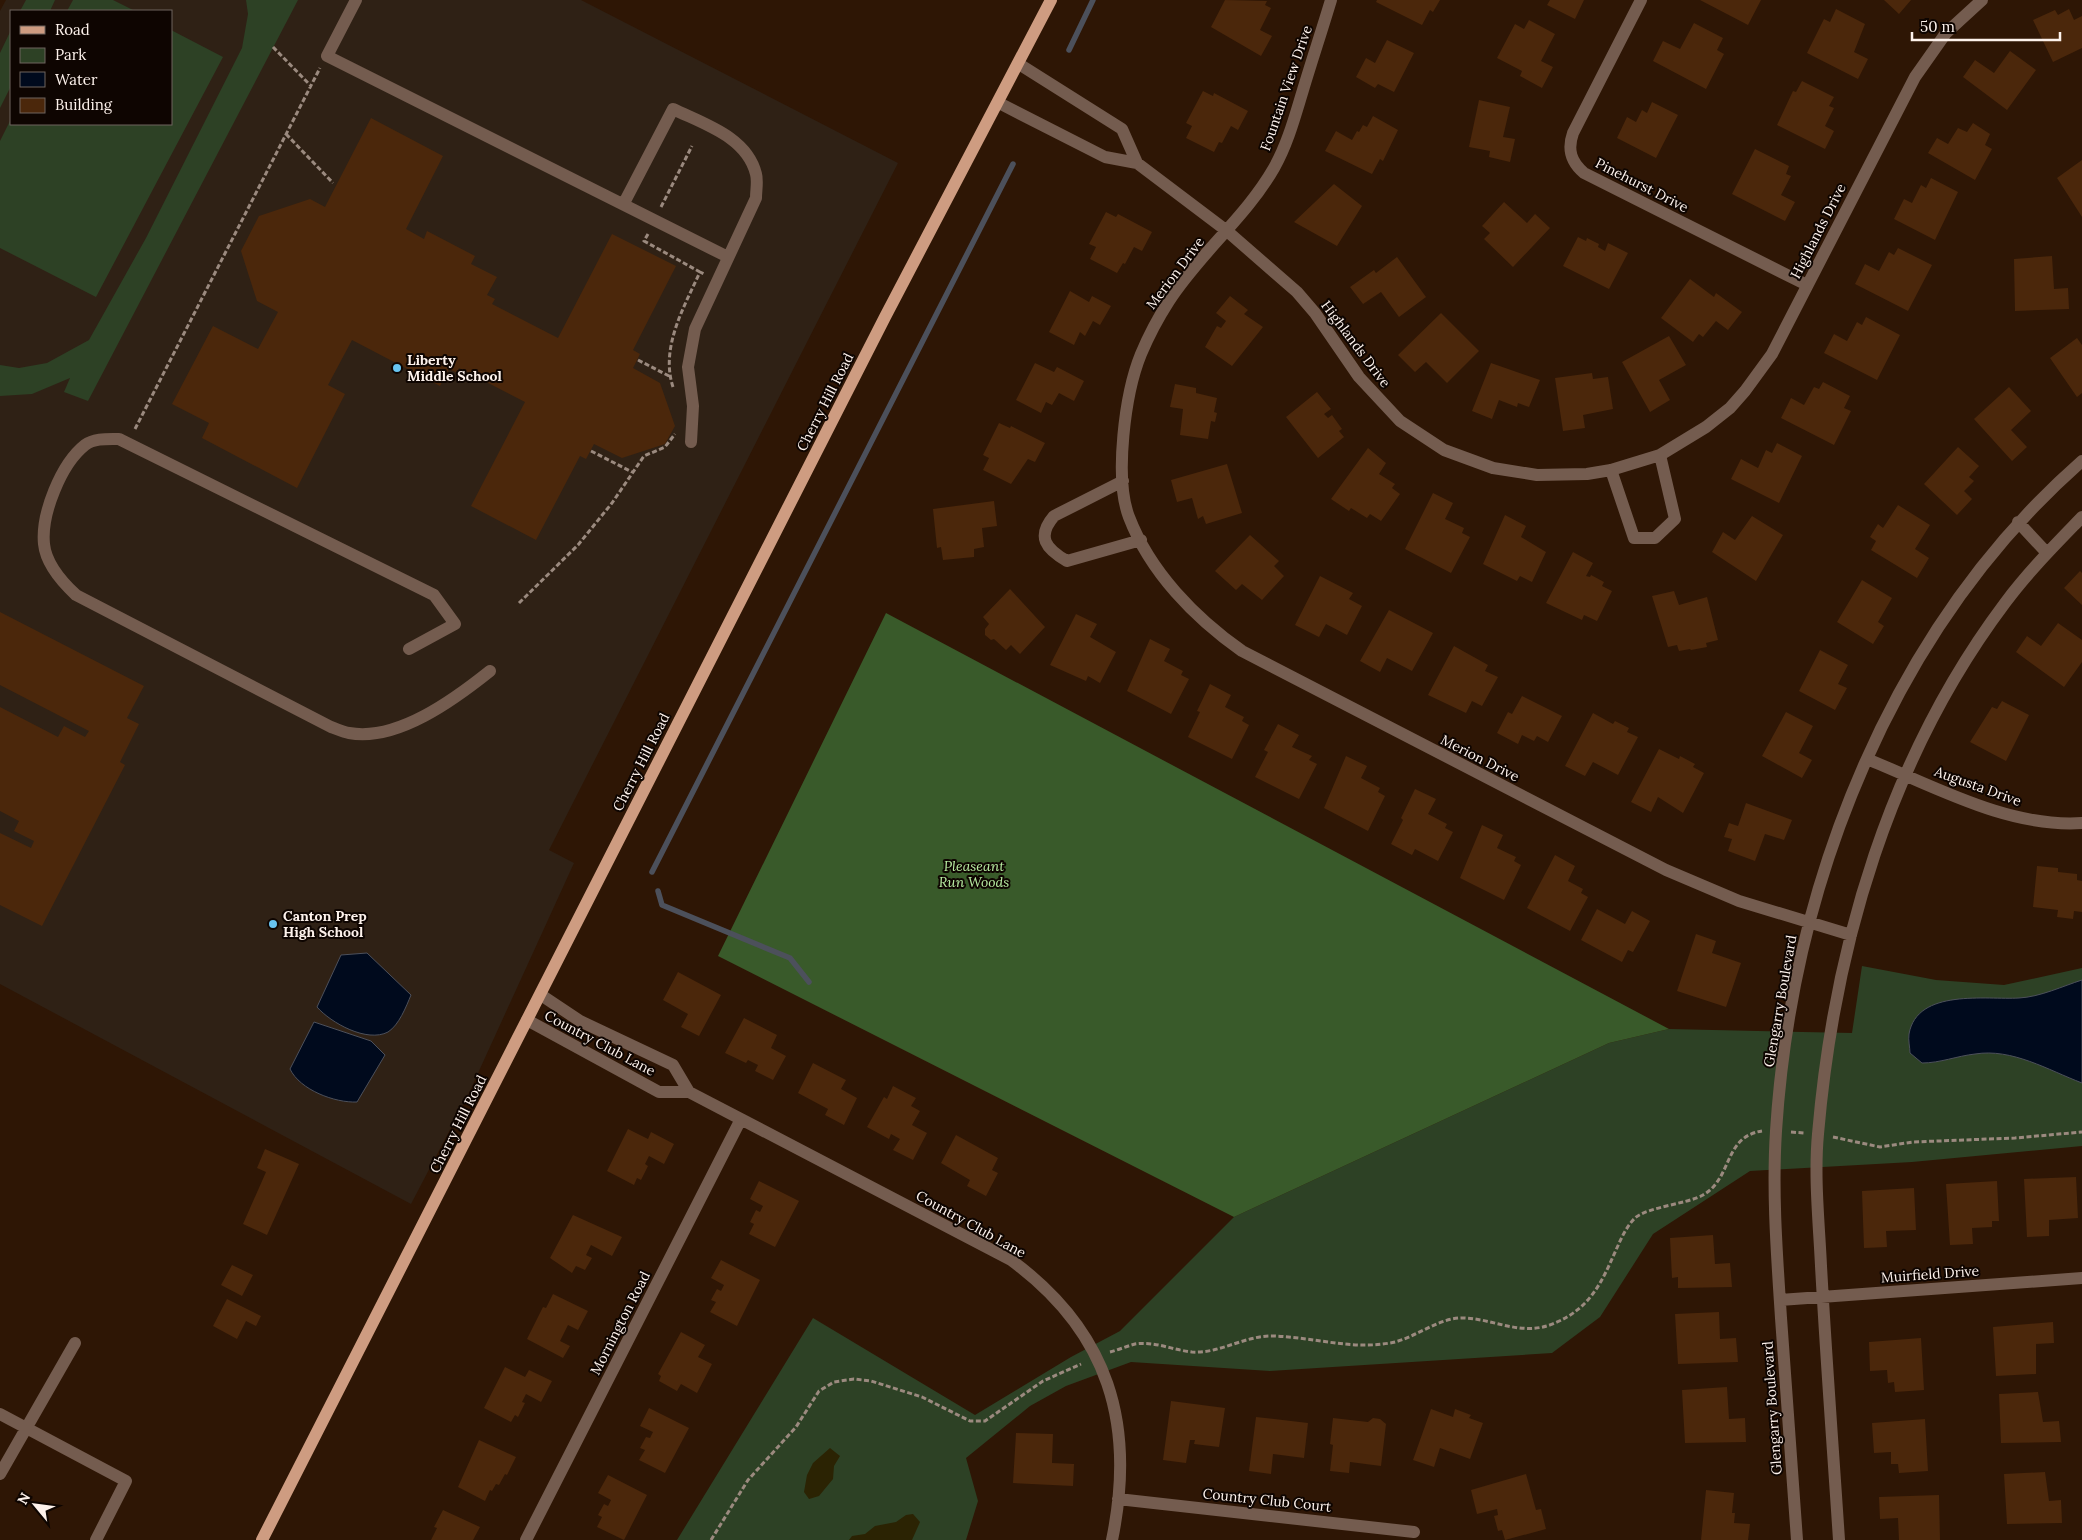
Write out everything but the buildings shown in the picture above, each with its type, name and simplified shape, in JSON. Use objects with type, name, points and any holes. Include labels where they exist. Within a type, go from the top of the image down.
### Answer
[{"type":"main road","name":"Cherry Hill Road","points":[[262,1540],[881,325],[999,103],[1051,0]]},
{"type":"street","points":[[356,0],[327,56],[624,203],[654,221],[728,257]]},
{"type":"street","name":"Fountain View Drive","points":[[1227,231],[1263,185],[1284,147],[1331,0]]},
{"type":"street","name":"Pinehurst Drive","points":[[1641,0],[1573,133],[1570,152],[1576,166],[1584,173],[1807,285]]},
{"type":"street","name":"Highlands Drive","points":[[999,103],[1105,157],[1136,163],[1227,231],[1297,292],[1373,394],[1400,421],[1424,438],[1464,459],[1515,473],[1564,476],[1611,470],[1660,455],[1706,427],[1746,392],[1772,354],[1915,77],[1946,33],[1982,0]]},
{"type":"street","points":[[1019,64],[1122,129],[1136,163]]},
{"type":"street","points":[[624,203],[673,109],[734,140],[748,154],[757,175],[756,198],[695,329],[688,367],[693,406],[691,442]]},
{"type":"street","name":"Merion Drive","points":[[1227,231],[1170,300],[1154,327],[1140,355],[1130,387],[1125,426],[1123,482],[1128,516],[1141,540],[1184,603],[1211,630],[1242,651],[1666,870],[1740,901],[1851,934]]},
{"type":"street","points":[[409,649],[455,624],[434,595],[118,439],[102,439],[86,444],[71,461],[47,506],[44,522],[44,546],[52,566],[63,583],[76,595],[331,727],[349,733],[366,734],[400,728],[459,695],[490,671]]},
{"type":"street","points":[[1611,470],[1634,538],[1655,538],[1675,519],[1660,455]]},
{"type":"street","name":"Glengarry Boulevard","points":[[1797,1540],[1780,1300],[1775,1202],[1776,1131],[1790,1017],[1810,923],[1837,835],[1867,759],[1897,696],[1933,634],[1974,576],[2018,522],[2082,461]]},
{"type":"street","points":[[1123,482],[1054,516],[1046,526],[1044,539],[1053,553],[1067,561],[1141,540]]},
{"type":"street","points":[[1839,1540],[1823,1297],[1818,1134],[1832,1024],[1851,934],[1876,850],[1905,775],[1935,714],[1968,656],[2006,602],[2047,553],[2082,517]]},
{"type":"street","points":[[2018,522],[2047,553]]},
{"type":"street","name":"Augusta Drive","points":[[1867,759],[1998,812],[2041,822],[2082,823]]},
{"type":"street","name":"Country Club Lane","points":[[541,995],[580,1021],[673,1065],[689,1092]]},
{"type":"street","name":"Country Club Lane","points":[[527,1020],[659,1092],[689,1092],[1011,1260],[1031,1275],[1064,1307],[1082,1332],[1109,1386],[1117,1416],[1121,1446],[1118,1499],[1112,1540]]},
{"type":"street","name":"Mornington Road","points":[[526,1540],[741,1119]]},
{"type":"street","name":"Muirfield Drive","points":[[1780,1300],[2082,1278]]},
{"type":"street","points":[[0,1474],[75,1343]]},
{"type":"street","points":[[0,1414],[126,1481],[96,1540]]},
{"type":"street","name":"Country Club Court","points":[[1118,1499],[1414,1532]]},
{"type":"path","points":[[273,47],[311,86]]},
{"type":"path","points":[[127,443],[327,56]]},
{"type":"path","points":[[286,134],[333,183]]},
{"type":"path","points":[[658,212],[692,146]]},
{"type":"path","points":[[650,228],[644,241],[700,272]]},
{"type":"path","points":[[638,360],[669,376]]},
{"type":"path","points":[[519,603],[578,545],[612,503],[644,456],[665,447],[675,434],[678,435]]},
{"type":"path","points":[[591,451],[632,472]]},
{"type":"path","points":[[711,1540],[748,1480],[796,1427],[818,1391],[834,1382],[854,1379],[871,1381],[922,1397],[970,1421],[985,1421],[1043,1381],[1095,1357],[1136,1344],[1162,1345],[1192,1352],[1212,1350],[1272,1336],[1338,1345],[1368,1346],[1393,1343],[1440,1324],[1464,1318],[1512,1328],[1534,1330],[1555,1323],[1584,1306],[1599,1287],[1623,1233],[1636,1216],[1702,1196],[1714,1187],[1734,1148],[1744,1136],[1760,1131],[1818,1134],[1880,1147],[1913,1142],[2016,1138],[2082,1132]]},
{"type":"shaded area","name":"Liberty Middle School","points":[[6,0],[581,0],[898,163],[549,850],[574,863],[468,1095],[411,1204],[0,984],[0,11]]},
{"type":"green space","points":[[26,0],[55,0],[50,10],[21,10]]},
{"type":"green space","points":[[73,0],[113,0],[133,10],[68,10]]},
{"type":"green space","points":[[246,0],[298,0],[88,401],[64,392],[70,378],[32,394],[0,396],[0,365],[19,368],[47,363],[89,340],[146,238],[242,48],[248,14]]},
{"type":"green space","points":[[172,31],[223,57],[96,297],[0,248],[0,141],[10,121],[10,125],[172,125]]},
{"type":"green space","points":[[10,32],[10,88],[0,108],[0,53]]},
{"type":"green space","name":"Pleaseant Run Woods","points":[[886,613],[1669,1029],[1609,1043],[1234,1217],[718,956]]},
{"type":"green space","points":[[1862,966],[1936,980],[2004,985],[2082,968],[2082,1146],[1912,1162],[1750,1171],[1653,1234],[1600,1317],[1552,1353],[1270,1371],[1131,1362],[1066,1386],[1030,1406],[966,1458],[978,1501],[966,1540],[677,1540],[813,1318],[975,1415],[1071,1357],[1120,1331],[1234,1217],[1609,1043],[1669,1029],[1852,1033]]},
{"type":"sand","points":[[830,1448],[840,1456],[834,1466],[833,1479],[819,1496],[809,1499],[804,1492],[807,1475],[813,1463]]},
{"type":"sand","points":[[913,1514],[920,1522],[912,1540],[849,1540],[852,1536],[865,1534],[875,1526],[896,1522],[906,1515]]},
{"type":"water","points":[[367,953],[411,995],[396,1025],[388,1032],[379,1035],[370,1035],[350,1030],[331,1019],[317,1007],[341,955]]},
{"type":"water","points":[[2082,980],[2082,1083],[2030,1061],[2003,1054],[1975,1054],[1922,1063],[1910,1053],[1909,1034],[1915,1019],[1925,1009],[1939,1003],[1955,999],[2027,997]]},
{"type":"water","points":[[314,1022],[371,1041],[385,1055],[357,1102],[329,1098],[319,1094],[302,1083],[290,1069]]},
{"type":"waterway","points":[[1069,50],[1093,0]]},
{"type":"waterway","points":[[652,872],[1013,164]]},
{"type":"waterway","points":[[658,891],[662,905],[790,958],[809,982]]},
{"type":"place","name":"Liberty Middle School","points":[[397,368]]},
{"type":"place","name":"Canton Prep High School","points":[[273,924]]}]
